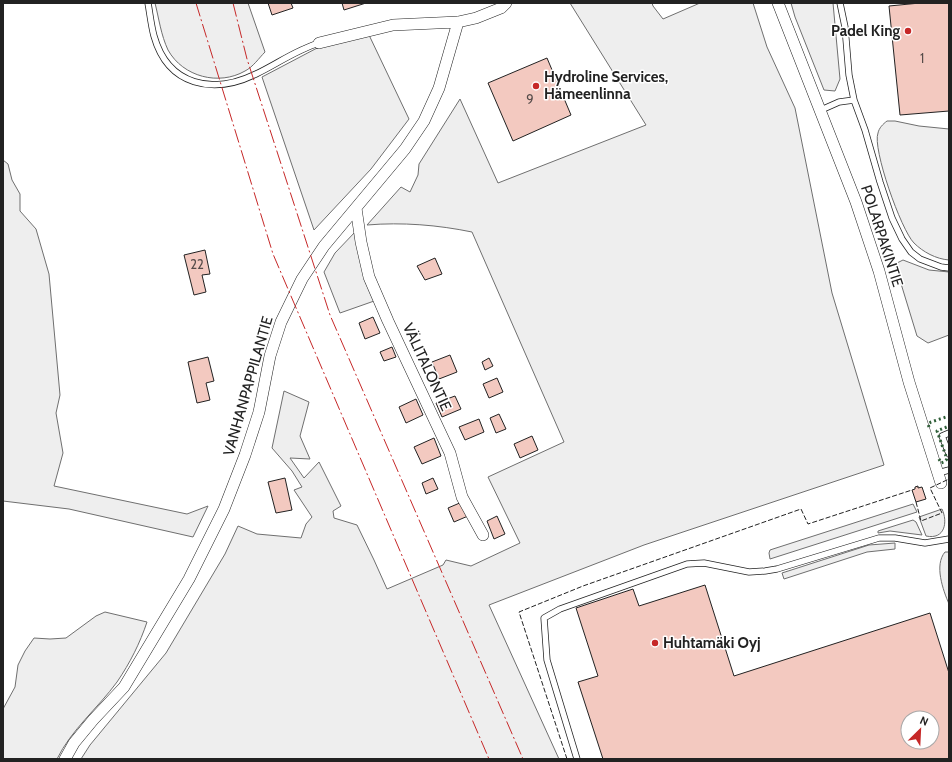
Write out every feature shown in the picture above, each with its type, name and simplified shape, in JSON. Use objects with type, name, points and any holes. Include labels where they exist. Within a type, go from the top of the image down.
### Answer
[{"type":"street","points":[[319,43],[393,25],[458,22],[476,18],[501,8],[506,3]]},
{"type":"street","name":"POLARPAKINTIE","points":[[778,3],[856,202],[879,272],[910,382],[940,478]]},
{"type":"street","name":"VANHANPAPPILANTIE","points":[[64,759],[84,731],[124,687],[189,579],[224,510],[245,455],[259,412],[270,356],[280,322],[302,279],[324,246],[405,149],[424,121],[439,88],[458,22]]},
{"type":"street","name":"VÄLITALONTIE","points":[[356,208],[361,242],[369,276],[388,321],[450,453],[462,497],[483,535]]},
{"type":"lane","points":[[148,3],[154,36],[164,58],[178,74],[197,83],[217,85],[250,77],[300,50],[319,43]]},
{"type":"lane","points":[[840,3],[845,27],[849,75],[854,100],[865,130],[880,182],[902,239],[920,260],[949,268]]},
{"type":"lane","points":[[821,110],[839,102],[854,100]]},
{"type":"lane","points":[[949,433],[942,436],[949,454]]},
{"type":"lane","points":[[940,478],[949,470]]},
{"type":"lane","points":[[577,759],[548,660],[544,618],[549,615],[560,609],[687,564],[704,563],[755,572],[777,569],[879,538],[895,538],[925,543],[949,539]]},
{"type":"shaded area","points":[[155,3],[248,3],[265,52],[251,67],[235,76],[213,78],[192,72],[183,67],[168,50],[162,33]]},
{"type":"shaded area","points":[[570,3],[652,3],[663,19],[700,3],[753,3],[767,47],[795,108],[832,293],[884,465],[644,545],[489,605],[559,759],[81,759],[90,745],[166,653],[225,554],[238,526],[257,534],[301,538],[306,524],[312,517],[294,490],[302,487],[292,471],[272,448],[284,391],[309,402],[300,436],[310,459],[290,458],[304,478],[319,462],[341,506],[333,511],[334,518],[357,525],[387,589],[443,565],[446,560],[471,566],[520,543],[488,477],[564,442],[472,232],[420,225],[367,225],[401,187],[410,192],[418,175],[419,164],[460,99],[498,183],[646,125]]},
{"type":"shaded area","points":[[791,3],[833,3],[840,79],[835,91],[824,90],[795,17]]},
{"type":"shaded area","points":[[369,35],[409,119],[371,169],[314,230],[262,77],[319,47]]},
{"type":"shaded area","points":[[887,121],[949,129],[949,260],[935,257],[914,243],[908,235],[902,222],[883,171],[877,142],[879,129]]},
{"type":"shaded area","points":[[3,160],[8,164],[12,180],[20,194],[20,211],[36,229],[49,274],[60,395],[56,413],[63,453],[54,486],[187,514],[208,506],[193,537],[69,509],[3,501]]},
{"type":"shaded area","points":[[356,231],[377,300],[340,313],[324,272],[335,253]]},
{"type":"shaded area","points":[[903,260],[929,270],[949,272],[949,335],[928,343],[917,336],[895,264]]},
{"type":"shaded area","points":[[913,504],[917,512],[770,559],[770,550]]},
{"type":"shaded area","points":[[942,509],[945,524],[941,533],[932,537],[926,536],[919,517]]},
{"type":"shaded area","points":[[913,520],[916,522],[922,535],[890,531],[878,533],[878,531]]},
{"type":"shaded area","points":[[895,543],[895,549],[867,552],[784,579],[782,573],[869,545]]},
{"type":"shaded area","points":[[945,552],[949,552],[949,604],[942,585],[940,570],[940,564]]},
{"type":"shaded area","points":[[105,612],[147,622],[134,653],[117,682],[77,729],[57,759],[3,759],[3,709],[15,687],[18,665],[34,638],[66,638],[96,616]]},
{"type":"building","points":[[268,3],[291,3],[293,8],[272,15]]},
{"type":"building","points":[[342,3],[366,3],[344,10]]},
{"type":"building","points":[[920,3],[949,3],[949,111],[900,115],[889,6]]},
{"type":"building","points":[[547,58],[571,115],[513,141],[488,83]]},
{"type":"building","points":[[205,250],[210,274],[202,275],[206,292],[194,295],[184,255]]},
{"type":"building","points":[[435,258],[442,274],[425,280],[417,266]]},
{"type":"building","points":[[373,317],[380,333],[365,339],[359,323]]},
{"type":"building","points":[[392,347],[396,357],[384,361],[380,352]]},
{"type":"building","points":[[450,355],[457,372],[439,379],[432,362]]},
{"type":"building","points":[[208,357],[214,381],[206,383],[210,400],[197,403],[188,362]]},
{"type":"building","points":[[489,358],[493,366],[485,370],[482,362]]},
{"type":"building","points":[[497,378],[503,392],[489,398],[483,384]]},
{"type":"building","points":[[455,396],[461,409],[442,417],[436,403]]},
{"type":"building","points":[[416,399],[423,415],[406,423],[399,407]]},
{"type":"building","points":[[499,414],[506,429],[496,433],[490,418]]},
{"type":"building","points":[[479,419],[484,432],[465,440],[459,427]]},
{"type":"building","points":[[532,436],[538,450],[520,458],[514,444]]},
{"type":"building","points":[[434,438],[441,456],[422,464],[414,447]]},
{"type":"building","points":[[285,478],[292,510],[276,513],[268,482]]},
{"type":"building","points":[[433,478],[438,489],[426,494],[422,483]]},
{"type":"building","points":[[918,486],[918,488],[922,487],[926,499],[916,502],[912,490]]},
{"type":"building","points":[[462,502],[468,516],[454,522],[448,508]]},
{"type":"building","points":[[497,516],[505,534],[494,539],[487,521]]},
{"type":"building","name":"Huhtamäki Oyj","points":[[705,585],[734,676],[930,613],[949,673],[949,759],[603,759],[578,682],[598,676],[576,608],[633,589],[639,606]]},
{"type":"hedge","points":[[929,427],[928,424],[931,422],[949,416]]},
{"type":"hedge","points":[[939,459],[941,463],[947,459],[937,431],[949,426]]},
{"type":"fence","points":[[916,502],[921,521],[942,513],[930,488],[949,479]]},
{"type":"fence","points":[[567,759],[519,612],[583,586],[801,509],[808,524],[912,490]]},
{"type":"power","points":[[196,3],[273,254],[489,759]]},
{"type":"power","points":[[233,3],[247,59],[330,315],[523,759]]},
{"type":"place","name":"Padel King","points":[[908,31]]},
{"type":"place","name":"Hydroline Services, Hämeenlinna","points":[[536,86]]},
{"type":"place","name":"Huhtamäki Oyj","points":[[655,643]]}]
